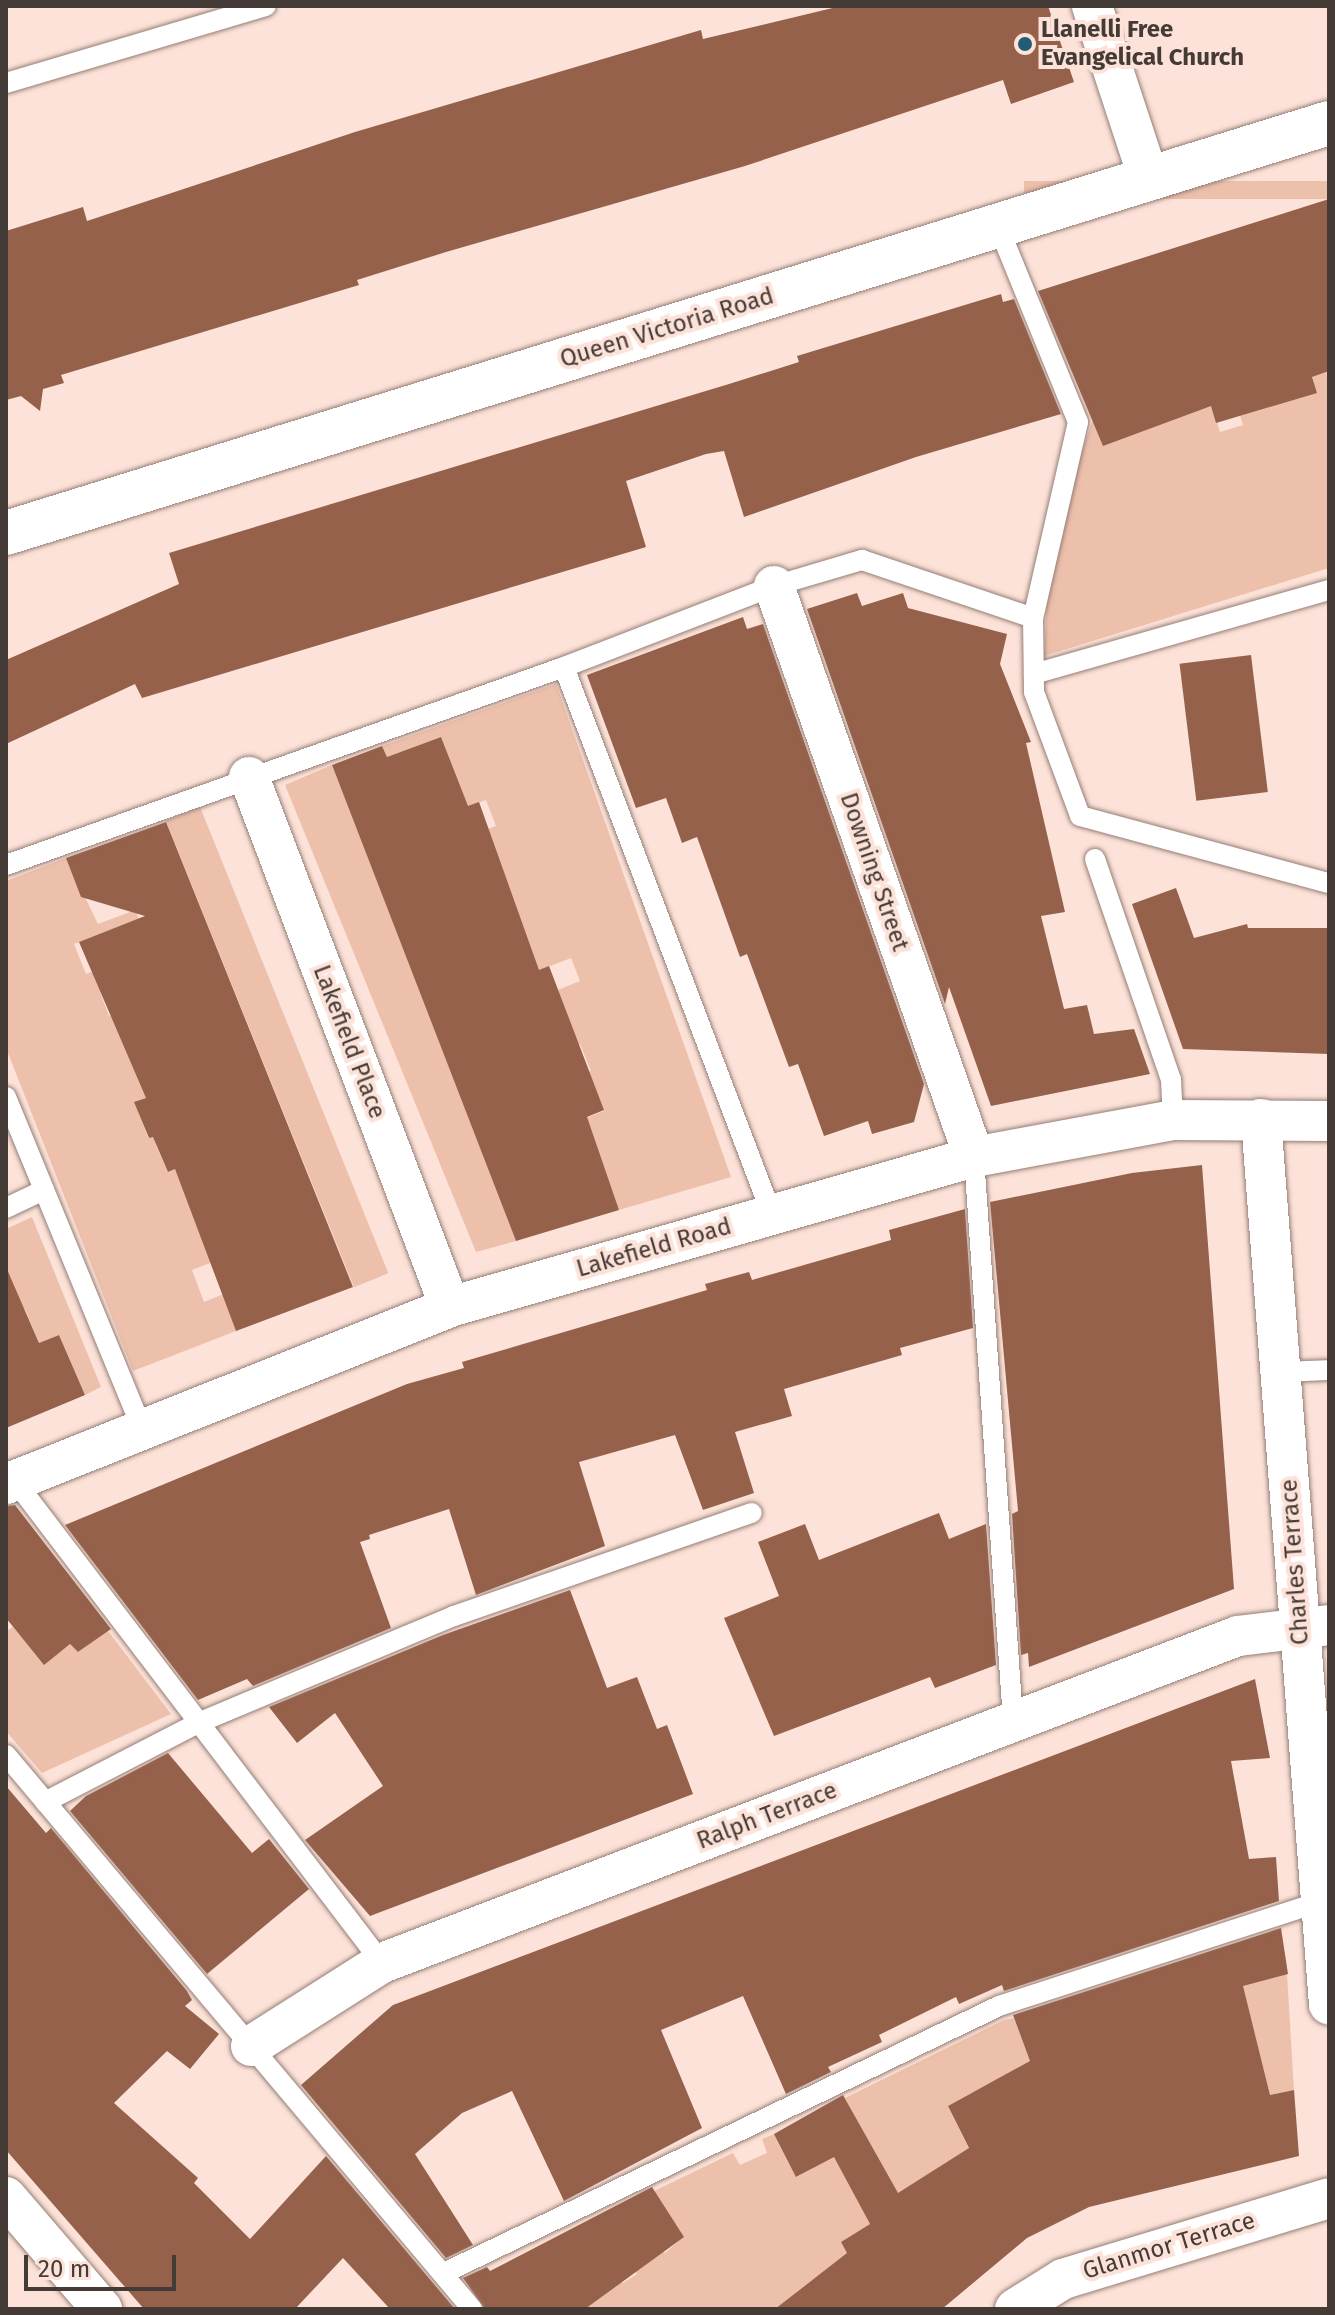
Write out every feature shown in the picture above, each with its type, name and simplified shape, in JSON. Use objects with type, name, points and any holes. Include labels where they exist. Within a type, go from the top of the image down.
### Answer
[{"type":"street","points":[[1092,6],[1148,176]]},
{"type":"street","name":"Queen Victoria Road","points":[[6,533],[998,226],[1148,176],[1329,123]]},
{"type":"street","name":"Downing Street","points":[[774,586],[974,1157]]},
{"type":"street","name":"Lakefield Place","points":[[249,777],[450,1307]]},
{"type":"street","name":"Charles Terrace","points":[[1261,1119],[1280,1372],[1314,1625],[1329,2004]]},
{"type":"street","name":"Lakefield Road","points":[[10,1482],[450,1307],[974,1157],[1173,1120],[1329,1121]]},
{"type":"street","name":"Ralph Terrace","points":[[251,2046],[382,1963],[1238,1636],[1314,1625]]},
{"type":"street","points":[[6,2197],[102,2309]]},
{"type":"street","name":"Glanmor Terrace","points":[[1015,2309],[1067,2294],[1329,2198]]},
{"type":"lane","points":[[6,83],[266,6]]},
{"type":"lane","points":[[998,226],[1078,422],[1033,618],[1034,692],[1080,816],[1329,883]]},
{"type":"lane","points":[[6,865],[564,667],[774,586],[862,560],[1033,618]]},
{"type":"lane","points":[[1034,674],[1329,590]]},
{"type":"lane","points":[[564,667],[772,1215]]},
{"type":"lane","points":[[1095,859],[1171,1080],[1173,1120]]},
{"type":"lane","points":[[6,1097],[142,1429]]},
{"type":"lane","points":[[974,1157],[1013,1721]]},
{"type":"lane","points":[[6,1208],[44,1190]]},
{"type":"lane","points":[[1280,1372],[1329,1370]]},
{"type":"lane","points":[[10,1482],[382,1963]]},
{"type":"lane","points":[[45,1802],[198,1723],[454,1616],[752,1513]]},
{"type":"lane","points":[[6,1755],[472,2309]]},
{"type":"lane","points":[[444,2273],[999,2006],[1325,1900]]},
{"type":"shaded area","points":[[1024,181],[1329,181],[1329,199],[1024,199]]},
{"type":"shaded area","points":[[1190,340],[1220,432],[1243,425],[1236,403],[1316,393],[1312,377],[1329,371],[1329,568],[1044,656],[1047,603],[1074,474],[1093,420]]},
{"type":"shaded area","points":[[556,684],[731,1177],[619,1210],[544,1135],[604,1111],[596,1091],[528,1096],[591,1071],[580,1044],[525,1066],[503,1012],[580,981],[571,958],[496,987],[447,845],[496,826],[486,800],[436,819],[452,766],[441,737],[387,757],[382,746]]},
{"type":"shaded area","points":[[332,765],[516,1241],[476,1252],[285,785]]},
{"type":"shaded area","points":[[200,807],[388,1273],[354,1287],[166,821]]},
{"type":"shaded area","points":[[66,858],[98,924],[135,910],[139,919],[74,944],[86,974],[153,948],[160,968],[100,992],[109,1016],[171,995],[201,1076],[135,1102],[148,1138],[218,1111],[156,1145],[168,1172],[229,1148],[266,1241],[192,1270],[204,1302],[276,1273],[236,1331],[133,1371],[6,1048],[6,881]]},
{"type":"shaded area","points":[[32,1217],[101,1387],[85,1395],[59,1335],[39,1343],[25,1309],[6,1317],[6,1229]]},
{"type":"shaded area","points":[[13,1627],[44,1664],[70,1644],[78,1652],[108,1631],[171,1714],[42,1773],[6,1731],[6,1631]]},
{"type":"shaded area","points":[[1287,1974],[1294,2090],[1270,2095],[1254,2031],[973,2092],[948,2106],[989,2190],[898,2193],[862,2208],[870,2224],[841,2242],[858,2269],[812,2280],[775,2309],[576,2309],[616,2274],[623,2283],[637,2274],[614,2239],[648,2231],[665,2253],[683,2237],[654,2191],[733,2153],[740,2165],[767,2153],[762,2139],[782,2131],[786,2157],[797,2177],[813,2168],[806,2152],[873,2151],[845,2098],[1004,2020],[1014,2018],[1029,2058],[1136,1980]]},
{"type":"building","points":[[841,6],[1048,6],[1074,82],[1011,104],[1003,80],[745,166],[446,252],[357,280],[359,285],[61,375],[64,383],[43,389],[40,411],[21,396],[6,400],[6,231],[83,207],[87,221],[355,132],[701,30],[703,39]]},
{"type":"building","points":[[1329,199],[1329,371],[1312,377],[1317,393],[1216,423],[1211,406],[1103,446],[1038,291]]},
{"type":"building","points":[[1001,294],[1003,302],[1014,299],[1061,414],[916,457],[744,517],[724,451],[706,454],[626,481],[646,547],[142,698],[135,684],[6,744],[6,660],[179,584],[169,553],[729,384],[799,362],[797,356]]},
{"type":"building","points":[[857,593],[862,606],[903,593],[908,608],[1007,634],[1000,664],[1031,742],[1026,743],[1065,912],[1041,916],[1064,1009],[1087,1005],[1094,1034],[1134,1029],[1150,1074],[991,1106],[949,987],[945,1004],[807,609]]},
{"type":"building","points":[[743,617],[747,629],[763,624],[924,1084],[914,1122],[872,1134],[868,1121],[824,1136],[798,1064],[789,1067],[747,954],[740,957],[697,837],[682,843],[666,798],[636,808],[587,675]]},
{"type":"building","points":[[1251,655],[1268,792],[1196,801],[1180,664]]},
{"type":"building","points":[[441,737],[468,806],[479,802],[539,970],[549,966],[604,1110],[587,1117],[619,1210],[516,1241],[332,765],[382,746],[387,757]]},
{"type":"building","points":[[166,822],[353,1287],[236,1331],[175,1169],[168,1172],[134,1102],[146,1098],[79,942],[145,916],[81,897],[66,858]]},
{"type":"building","points":[[1176,888],[1194,938],[1247,924],[1248,928],[1329,928],[1329,1054],[1183,1049],[1132,904]]},
{"type":"building","points":[[1202,1165],[1234,1589],[1029,1667],[1028,1653],[1021,1655],[1012,1514],[1018,1511],[990,1202],[1132,1173]]},
{"type":"building","points":[[965,1209],[973,1328],[900,1348],[902,1355],[784,1389],[792,1416],[735,1432],[754,1493],[703,1510],[675,1435],[579,1462],[605,1546],[476,1595],[449,1509],[369,1535],[370,1539],[360,1542],[391,1628],[253,1686],[247,1679],[198,1700],[65,1525],[407,1384],[464,1368],[462,1362],[707,1290],[705,1284],[749,1272],[752,1280],[891,1240],[889,1230]]},
{"type":"building","points":[[6,1267],[39,1343],[59,1335],[85,1395],[6,1428]]},
{"type":"building","points":[[15,1505],[111,1629],[78,1652],[70,1644],[44,1665],[6,1618],[6,1506]]},
{"type":"building","points":[[939,1513],[949,1539],[986,1524],[996,1665],[935,1688],[930,1677],[774,1736],[724,1618],[779,1596],[758,1542],[805,1524],[819,1560]]},
{"type":"building","points":[[570,1590],[607,1688],[637,1677],[657,1729],[667,1725],[693,1794],[370,1916],[305,1840],[383,1786],[335,1713],[297,1743],[269,1707],[443,1635]]},
{"type":"building","points":[[1255,1679],[1270,1758],[1231,1761],[1249,1859],[1276,1857],[1279,1901],[1004,1991],[1002,1985],[959,2004],[956,1997],[879,2035],[882,2042],[828,2067],[831,2072],[786,2094],[743,1996],[661,2030],[702,2128],[564,2201],[512,2091],[462,2113],[415,2154],[473,2245],[446,2258],[301,2085],[393,2005]]},
{"type":"building","points":[[168,1753],[252,1853],[269,1839],[309,1889],[207,1974],[70,1811],[86,1796]]},
{"type":"building","points":[[6,1786],[46,1833],[51,1828],[187,1991],[192,2000],[185,2006],[219,2034],[190,2069],[167,2051],[114,2103],[198,2178],[194,2183],[250,2239],[326,2156],[455,2309],[390,2309],[343,2258],[295,2309],[144,2309],[6,2150]]},
{"type":"building","points":[[1281,1928],[1288,1974],[1243,1986],[1270,2095],[1294,2090],[1299,2156],[1089,2207],[1027,2238],[942,2309],[775,2309],[847,2253],[841,2242],[870,2224],[834,2157],[796,2177],[774,2134],[843,2095],[898,2193],[969,2148],[948,2106],[1030,2061],[1013,2015]]},
{"type":"building","points":[[652,2187],[684,2237],[585,2309],[485,2309],[463,2278],[487,2267],[490,2271]]},
{"type":"place","name":"Llanelli Free Evangelical Church","points":[[1025,44]]}]
